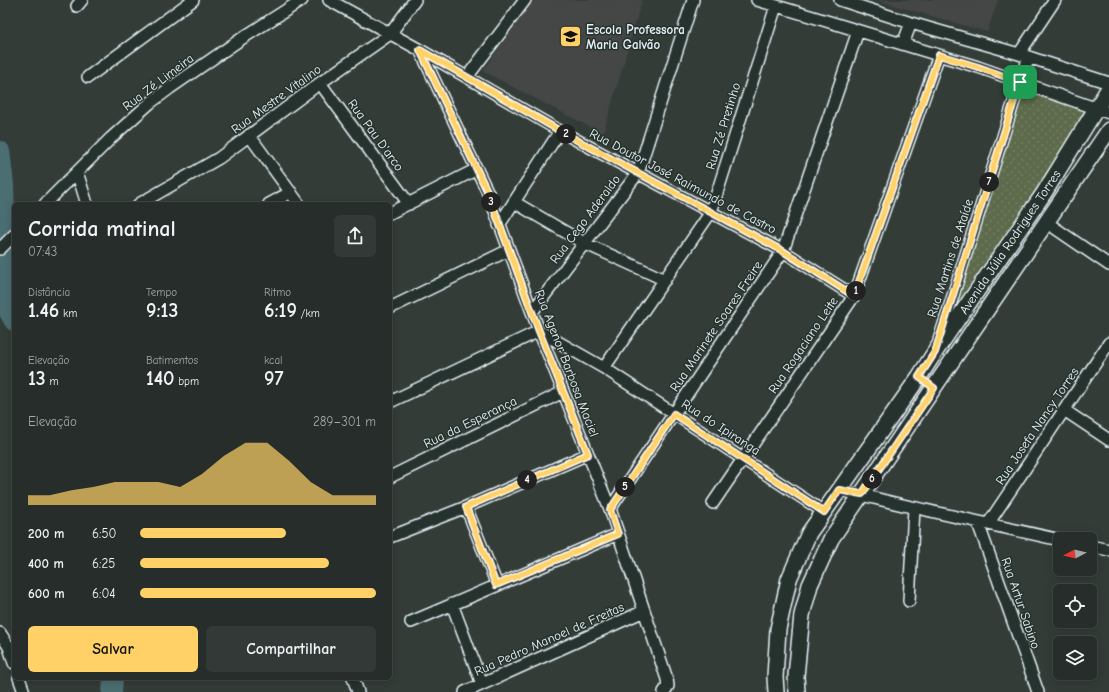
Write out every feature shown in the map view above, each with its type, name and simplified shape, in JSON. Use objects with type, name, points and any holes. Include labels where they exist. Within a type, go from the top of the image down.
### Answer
[{"type":"main road","name":"Avenida Júlia Rodrigues Torres","points":[[775,685],[778,629],[789,579],[809,533],[919,377],[1044,193],[1103,111],[1109,88]]},
{"type":"main road","name":"Avenida Júlia Rodrigues Torres","points":[[797,692],[796,676],[802,615],[810,585],[831,539],[1109,130]]},
{"type":"main road","points":[[919,377],[934,388]]},
{"type":"main road","points":[[812,529],[831,539]]},
{"type":"main road","points":[[775,685],[796,676]]},
{"type":"street","points":[[88,77],[193,0]]},
{"type":"street","name":"Rua Zé Limeira","points":[[47,202],[132,118],[160,95],[235,43],[302,0]]},
{"type":"street","name":"Rua Doutor José Raimundo de Castro","points":[[329,0],[420,50],[560,131],[783,251],[854,296]]},
{"type":"street","name":"Rua Mestre Vitalino","points":[[143,202],[219,158],[320,83],[390,34],[415,0]]},
{"type":"street","points":[[466,77],[525,0]]},
{"type":"street","name":"Rua Cego Aderaldo","points":[[532,312],[638,173],[693,0]]},
{"type":"street","points":[[757,0],[978,67],[1103,111]]},
{"type":"street","points":[[840,0],[912,23],[1024,55],[1109,83]]},
{"type":"street","name":"Rua Martins de Ataíde","points":[[935,352],[1020,82],[1024,55],[1055,0]]},
{"type":"street","name":"Rua Zé Pretinho","points":[[604,368],[711,212],[776,6]]},
{"type":"street","points":[[903,44],[912,23]]},
{"type":"street","name":"Rua Marinete Soares Freire","points":[[610,510],[783,251],[858,30]]},
{"type":"street","name":"Rua Agenor Barbosa Maciel","points":[[420,50],[489,195],[539,331],[610,510],[667,679],[668,686],[664,692]]},
{"type":"street","name":"Rua Rogaciano Leite","points":[[713,503],[854,296],[939,55]]},
{"type":"street","name":"Rua Pau D'arco","points":[[320,83],[409,204]]},
{"type":"street","points":[[499,225],[560,131]]},
{"type":"street","points":[[249,135],[298,202]]},
{"type":"street","points":[[392,212],[476,169]]},
{"type":"street","points":[[77,172],[86,202]]},
{"type":"street","points":[[273,202],[291,192]]},
{"type":"street","points":[[514,202],[584,243],[665,280]]},
{"type":"street","points":[[1046,222],[1109,265]]},
{"type":"street","points":[[1,249],[12,237]]},
{"type":"street","points":[[392,307],[509,250]]},
{"type":"street","points":[[392,401],[539,331]]},
{"type":"street","name":"Rua do Ipiranga","points":[[539,331],[604,368],[824,512]]},
{"type":"street","name":"Rua Josefa Nancy Torres","points":[[983,523],[1064,410],[1109,343]]},
{"type":"street","name":"Rua da Esperança","points":[[392,476],[563,392]]},
{"type":"street","points":[[1064,410],[1109,440]]},
{"type":"street","points":[[392,537],[588,454]]},
{"type":"street","points":[[839,490],[1053,538]]},
{"type":"street","points":[[466,507],[496,585]]},
{"type":"street","points":[[909,601],[914,508]]},
{"type":"street","name":"Rua Artur Sabino","points":[[983,523],[1038,692]]},
{"type":"street","points":[[411,622],[618,534]]},
{"type":"street","points":[[1097,547],[1109,550]]},
{"type":"street","points":[[452,604],[482,684]]},
{"type":"street","name":"Rua Pedro Manoel de Freitas","points":[[465,692],[644,611]]},
{"type":"street","points":[[0,633],[9,647],[12,657]]},
{"type":"street","points":[[20,680],[24,692]]},
{"type":"street","points":[[354,680],[358,692]]},
{"type":"shaded area","name":"Escola Professora Maria Galvão","points":[[532,0],[642,0],[603,134],[483,71]]},
{"type":"shaded area","points":[[876,0],[998,0],[987,32]]},
{"type":"green space","points":[[1022,91],[1086,111],[951,322],[947,321]]},
{"type":"waterway","points":[[0,151],[4,185],[8,303],[9,312],[12,317]]},
{"type":"waterway","points":[[112,692],[113,680]]},
{"type":"place","name":"Escola Professora Maria Galvão","points":[[570,36]]},
{"type":"route","points":[[420,50],[560,131],[783,251],[854,296],[939,55],[1020,82],[935,352],[919,377],[934,388],[862,494],[839,490],[824,512],[674,414],[610,510],[618,534],[496,585],[466,507],[588,454],[539,331],[489,195],[420,50]]}]
